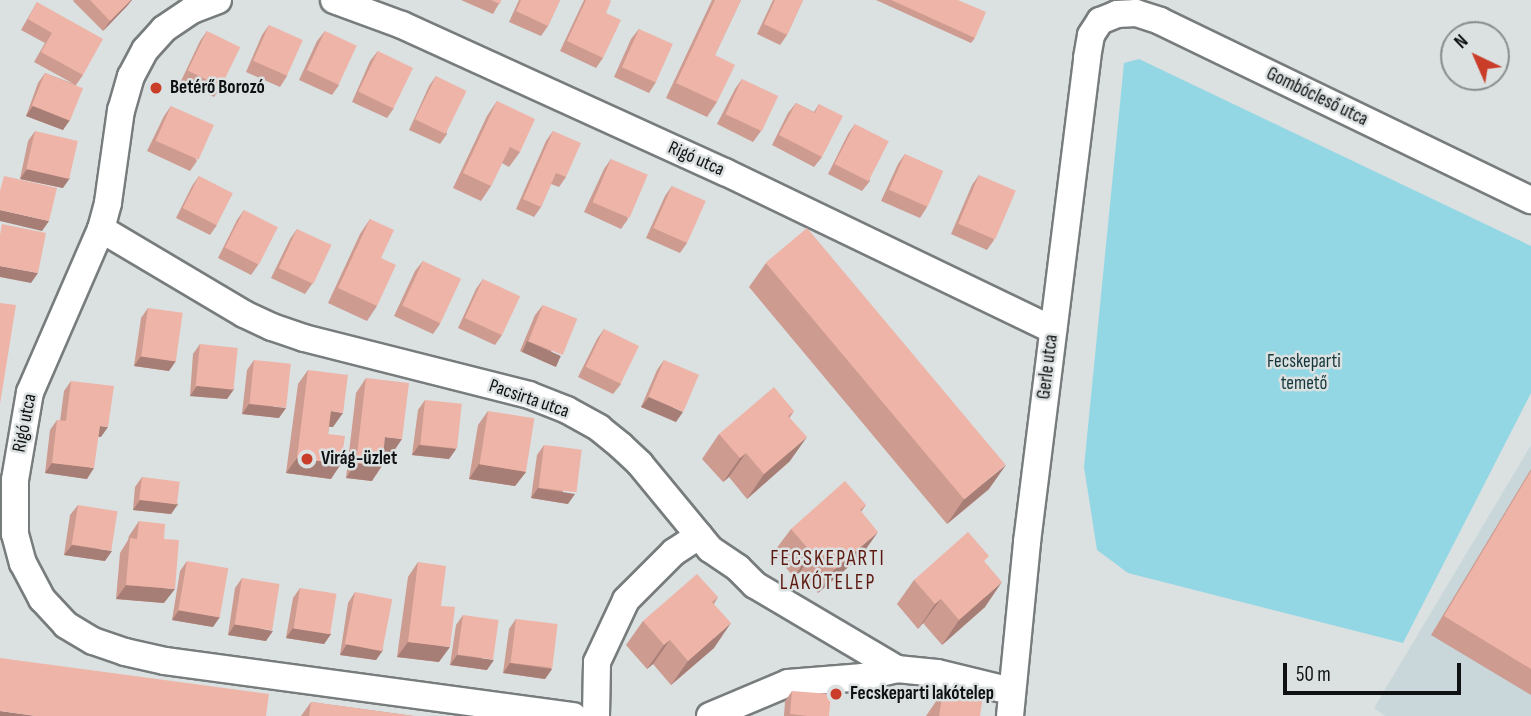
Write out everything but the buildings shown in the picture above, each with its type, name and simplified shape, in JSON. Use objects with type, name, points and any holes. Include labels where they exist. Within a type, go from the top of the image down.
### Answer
[{"type":"street","name":"Rigó utca","points":[[218,0],[192,10],[164,29],[145,50],[135,67],[121,110],[108,202],[100,229],[30,392],[15,480],[15,534],[23,563],[42,599],[66,625],[93,641],[125,652],[165,661],[573,716]]},
{"type":"street","name":"Rigó utca","points":[[334,0],[402,25],[725,172],[1053,330]]},
{"type":"street","name":"Gombócleső utca","points":[[1100,21],[1117,14],[1136,13],[1160,21],[1531,200]]},
{"type":"street","name":"Gerle utca","points":[[1010,703],[1087,58],[1091,35],[1100,21]]},
{"type":"street","name":"Pacsirta utca","points":[[100,229],[244,314],[272,327],[304,338],[529,395],[567,410],[599,428],[621,446],[709,548],[732,563],[762,591],[897,669]]},
{"type":"street","points":[[596,716],[597,662],[626,600],[674,552],[699,536]]},
{"type":"street","points":[[710,716],[788,682],[863,677],[897,669],[937,673],[1010,703]]},
{"type":"shaded area","points":[[1531,445],[1531,716],[1385,716],[1374,708]]},
{"type":"green space","name":"Fecskeparti temető","points":[[1139,59],[1531,246],[1531,393],[1403,643],[1128,573],[1097,550],[1084,467],[1124,63]]},
{"type":"place","name":"Betérő Borozó","points":[[156,88]]},
{"type":"place","name":"Virág-üzlet","points":[[307,459]]},
{"type":"place","name":"Fecskeparti lakótelep","points":[[836,694]]},
{"type":"district","name":"FECSKEPARTI LAKÓTELEP","points":[[828,571]]}]
